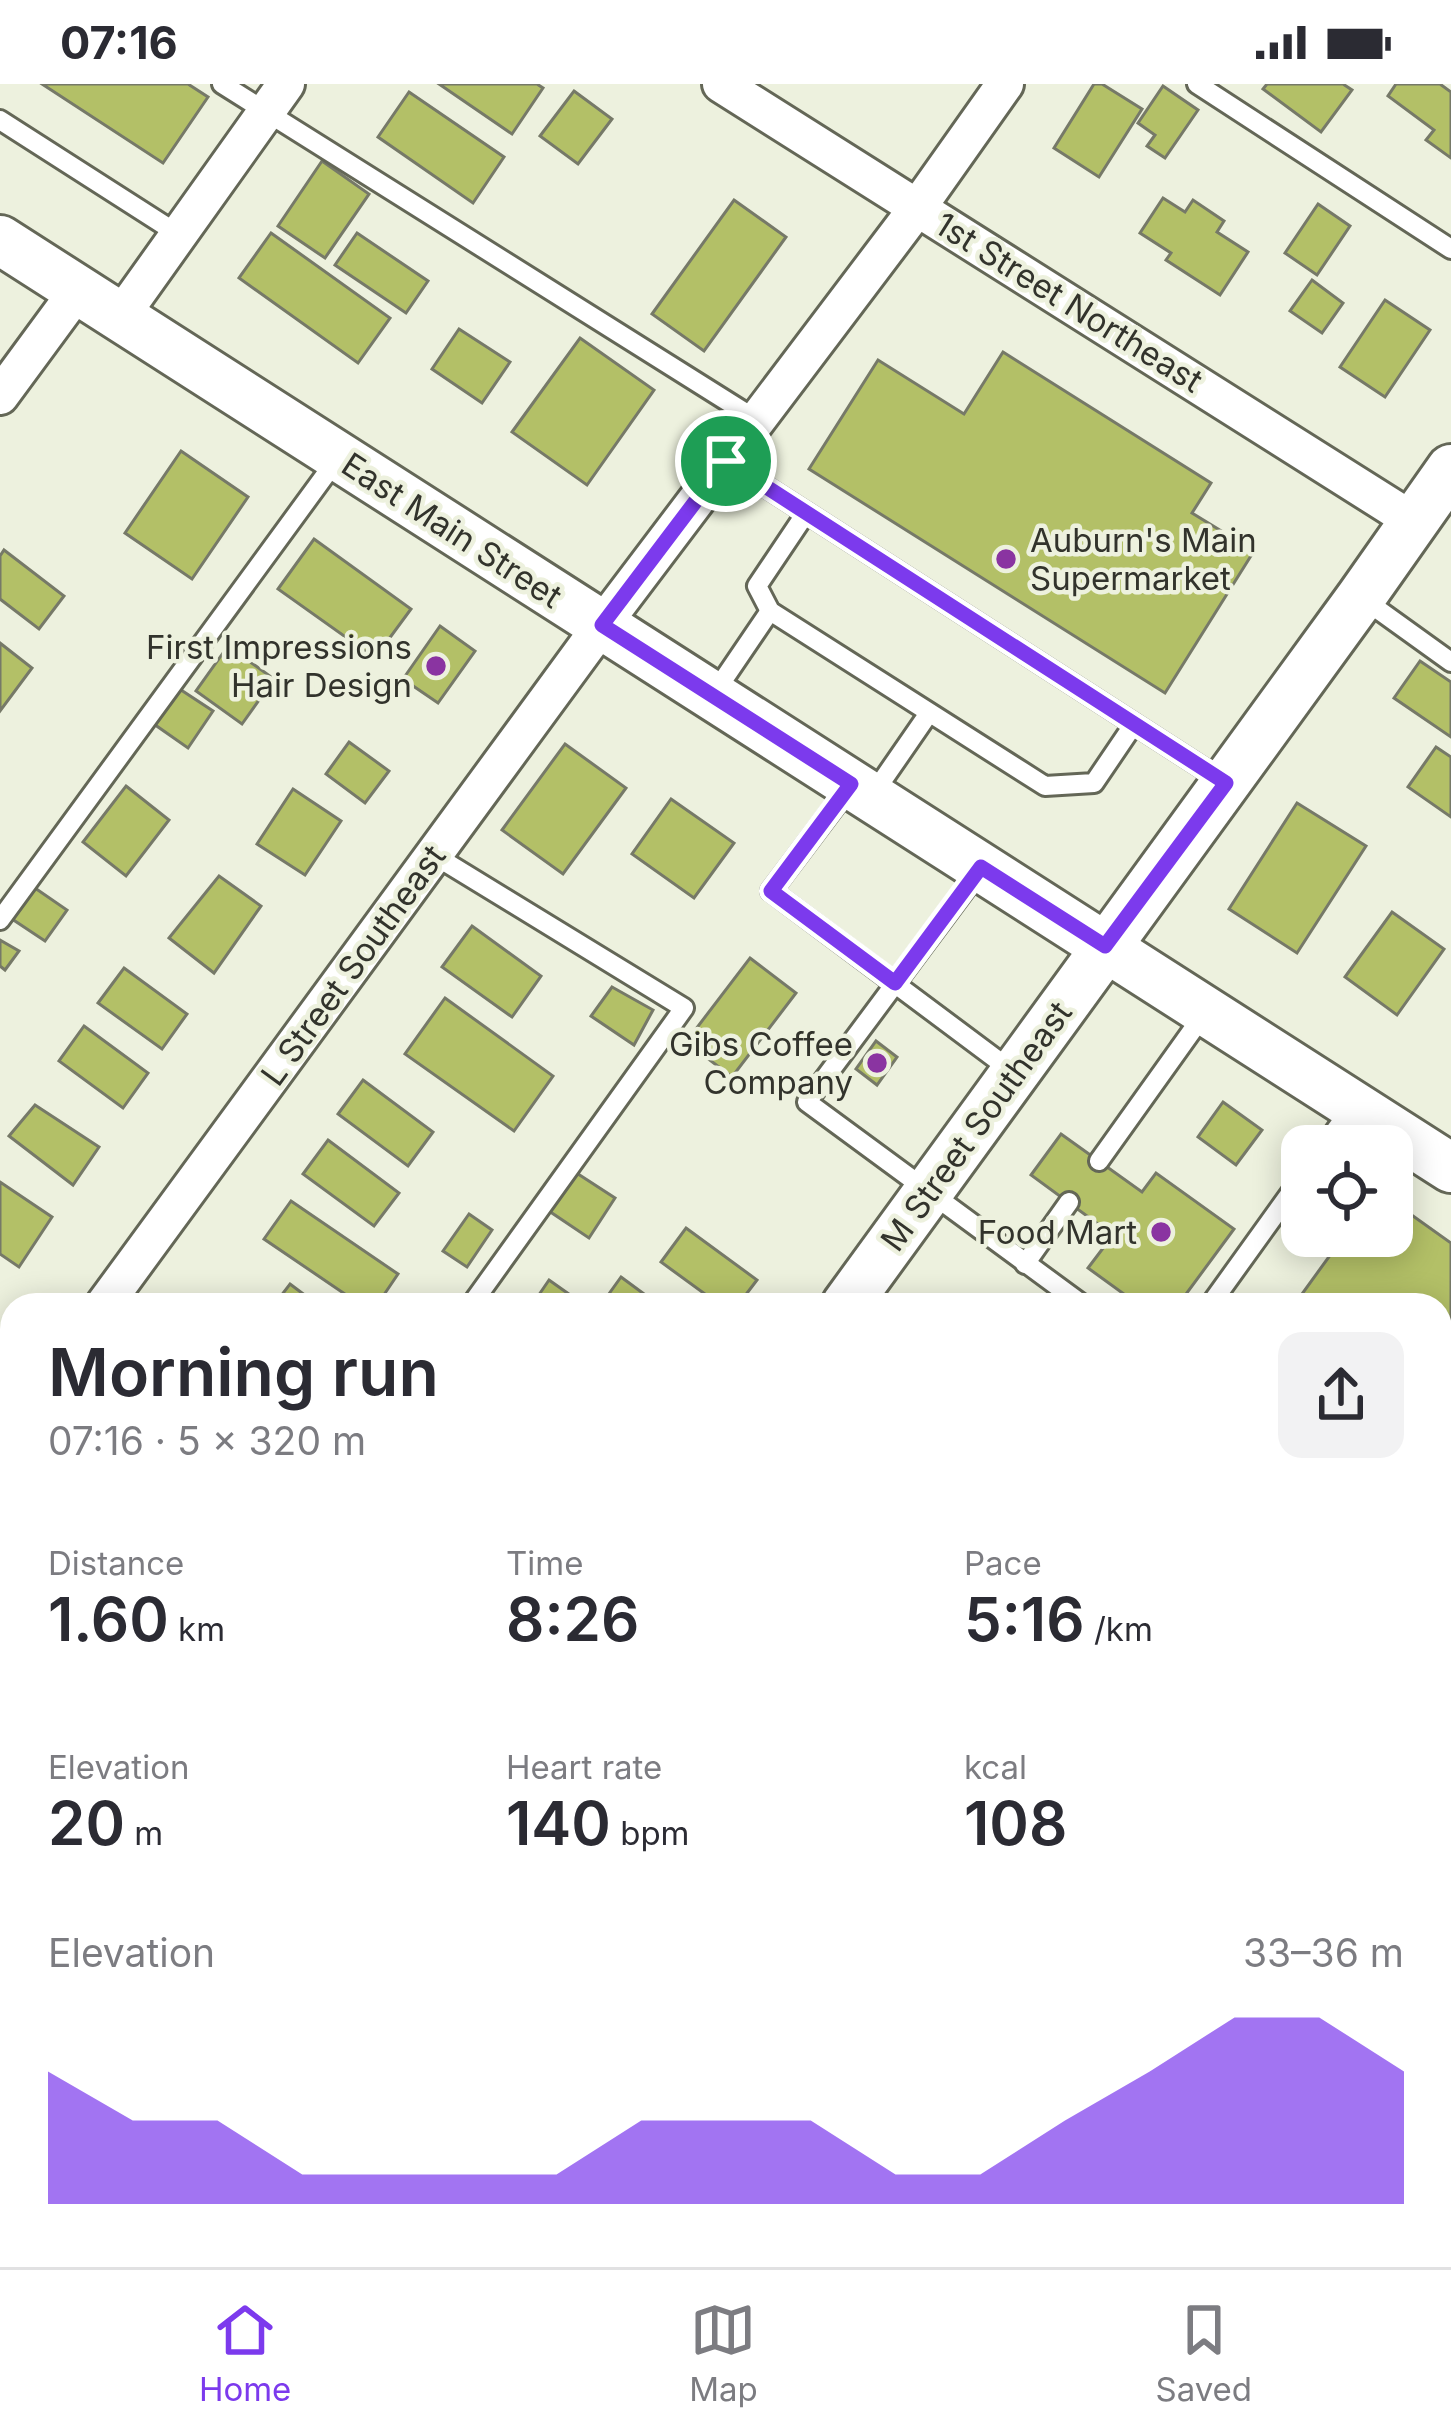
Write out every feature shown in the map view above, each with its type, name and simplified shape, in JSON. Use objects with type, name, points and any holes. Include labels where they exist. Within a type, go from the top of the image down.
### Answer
[{"type":"main road","name":"East Main Street","points":[[0,240],[1451,1168]]},
{"type":"main road","name":"M Street Southeast","points":[[855,1293],[1451,470]]},
{"type":"street","name":"1st Street Northeast","points":[[721,84],[1415,521]]},
{"type":"street","name":"L Street Southeast","points":[[113,1293],[1005,84]]},
{"type":"street","points":[[120,317],[276,98]]},
{"type":"street","points":[[0,396],[78,290]]},
{"type":"lane","points":[[222,84],[276,98],[757,420]]},
{"type":"lane","points":[[1197,84],[1451,249]]},
{"type":"lane","points":[[0,120],[178,235]]},
{"type":"lane","points":[[0,920],[339,457]]},
{"type":"lane","points":[[726,461],[1226,783]]},
{"type":"lane","points":[[806,513],[757,586],[770,611],[1045,786],[1094,783],[1134,724]]},
{"type":"lane","points":[[1361,597],[1451,662]]},
{"type":"lane","points":[[713,696],[770,611]]},
{"type":"lane","points":[[929,713],[771,891],[1014,1072]]},
{"type":"lane","points":[[434,855],[684,1008],[480,1293]]},
{"type":"lane","points":[[981,867],[807,1102],[1066,1293]]},
{"type":"lane","points":[[1099,1161],[1206,1011]]},
{"type":"lane","points":[[1339,1125],[1353,1105]]},
{"type":"lane","points":[[1025,1264],[1069,1202]]},
{"type":"lane","points":[[1219,1293],[1281,1206]]},
{"type":"building","points":[[42,84],[188,84],[208,97],[163,163]]},
{"type":"building","points":[[439,84],[537,84],[543,88],[512,134]]},
{"type":"building","points":[[1094,84],[1102,84],[1142,109],[1099,177],[1054,148]]},
{"type":"building","points":[[1267,84],[1343,84],[1352,90],[1321,132],[1263,89]]},
{"type":"building","points":[[1396,84],[1440,84],[1451,92],[1451,158],[1426,140],[1434,130],[1388,96]]},
{"type":"building","points":[[1163,86],[1198,110],[1165,158],[1147,146],[1155,135],[1138,123]]},
{"type":"building","points":[[574,91],[612,119],[578,164],[540,136]]},
{"type":"building","points":[[409,92],[504,157],[473,203],[378,137]]},
{"type":"building","points":[[322,161],[369,194],[325,258],[278,226]]},
{"type":"building","points":[[1163,198],[1185,212],[1193,200],[1224,221],[1217,232],[1248,252],[1220,295],[1166,260],[1171,253],[1140,233]]},
{"type":"building","points":[[734,200],[786,237],[704,351],[652,314]]},
{"type":"building","points":[[1318,204],[1350,226],[1317,275],[1285,253]]},
{"type":"building","points":[[271,233],[390,318],[358,363],[239,278]]},
{"type":"building","points":[[357,233],[428,281],[406,313],[335,265]]},
{"type":"building","points":[[1312,280],[1343,303],[1322,333],[1290,311]]},
{"type":"building","points":[[1385,300],[1430,330],[1385,397],[1340,367]]},
{"type":"building","points":[[459,329],[510,362],[482,403],[432,369]]},
{"type":"building","points":[[580,338],[654,390],[587,485],[512,432]]},
{"type":"building","points":[[1003,352],[1211,483],[1192,513],[1254,551],[1165,693],[809,469],[878,360],[964,414]]},
{"type":"building","points":[[181,451],[248,497],[192,579],[125,533]]},
{"type":"building","points":[[314,539],[411,609],[375,658],[278,589]]},
{"type":"building","points":[[4,550],[64,596],[39,629],[0,599]]},
{"type":"building","points":[[440,626],[475,651],[438,703],[403,679]]},
{"type":"building","points":[[0,643],[32,668],[0,711]]},
{"type":"building","points":[[228,646],[274,679],[242,724],[196,691]]},
{"type":"building","points":[[1420,661],[1451,682],[1451,737],[1394,698]]},
{"type":"building","points":[[175,686],[213,711],[188,748],[151,722]]},
{"type":"building","points":[[349,742],[389,771],[365,803],[326,774]]},
{"type":"building","points":[[565,744],[626,788],[563,874],[502,830]]},
{"type":"building","points":[[1436,747],[1451,757],[1451,817],[1408,787]]},
{"type":"building","points":[[126,786],[169,820],[126,876],[83,842]]},
{"type":"building","points":[[293,789],[341,821],[305,875],[257,844]]},
{"type":"building","points":[[671,799],[734,843],[694,898],[632,854]]},
{"type":"building","points":[[1297,803],[1366,846],[1297,953],[1229,909]]},
{"type":"building","points":[[219,876],[261,906],[214,973],[169,938]]},
{"type":"building","points":[[32,886],[67,910],[45,941],[12,919]]},
{"type":"building","points":[[1392,912],[1444,949],[1397,1015],[1345,977]]},
{"type":"building","points":[[472,926],[541,976],[512,1017],[442,967]]},
{"type":"building","points":[[0,940],[19,951],[5,970],[0,966]]},
{"type":"building","points":[[750,958],[796,993],[732,1077],[686,1042]]},
{"type":"building","points":[[124,968],[187,1014],[162,1049],[98,1003]]},
{"type":"building","points":[[612,987],[653,1010],[634,1045],[591,1016]]},
{"type":"building","points":[[445,998],[553,1076],[514,1131],[405,1054]]},
{"type":"building","points":[[84,1026],[148,1073],[123,1108],[59,1061]]},
{"type":"building","name":"Gibs Coffee Company","points":[[876,1041],[897,1057],[877,1085],[856,1069]]},
{"type":"building","points":[[363,1080],[433,1132],[408,1166],[338,1114]]},
{"type":"building","points":[[1223,1102],[1262,1130],[1236,1165],[1198,1137]]},
{"type":"building","points":[[35,1105],[99,1147],[73,1185],[9,1136]]},
{"type":"building","points":[[1061,1134],[1142,1192],[1156,1173],[1234,1229],[1187,1293],[1122,1293],[1088,1268],[1113,1235],[1031,1175]]},
{"type":"building","points":[[328,1140],[399,1193],[374,1226],[303,1174]]},
{"type":"building","points":[[575,1172],[615,1198],[589,1238],[549,1211]]},
{"type":"building","points":[[0,1182],[52,1217],[19,1267],[0,1254]]},
{"type":"building","points":[[291,1201],[398,1274],[385,1293],[343,1293],[264,1239]]},
{"type":"building","points":[[469,1214],[492,1230],[467,1267],[443,1251]]},
{"type":"building","points":[[1413,1216],[1451,1243],[1451,1293],[1303,1293],[1329,1257],[1413,1257]]},
{"type":"building","points":[[686,1228],[757,1280],[747,1293],[704,1293],[661,1262]]},
{"type":"building","points":[[621,1277],[643,1293],[610,1293]]},
{"type":"building","points":[[549,1280],[567,1293],[540,1293]]},
{"type":"place","name":"Auburn's Main Supermarket","points":[[1006,559]]},
{"type":"place","name":"First Impressions Hair Design","points":[[436,666]]},
{"type":"place","name":"Gibs Coffee Company","points":[[877,1063]]},
{"type":"place","name":"Food Mart","points":[[1161,1232]]},
{"type":"route","points":[[726,461],[1226,783],[1105,946],[981,867],[895,983],[771,891],[851,784],[602,625],[726,461]]}]
